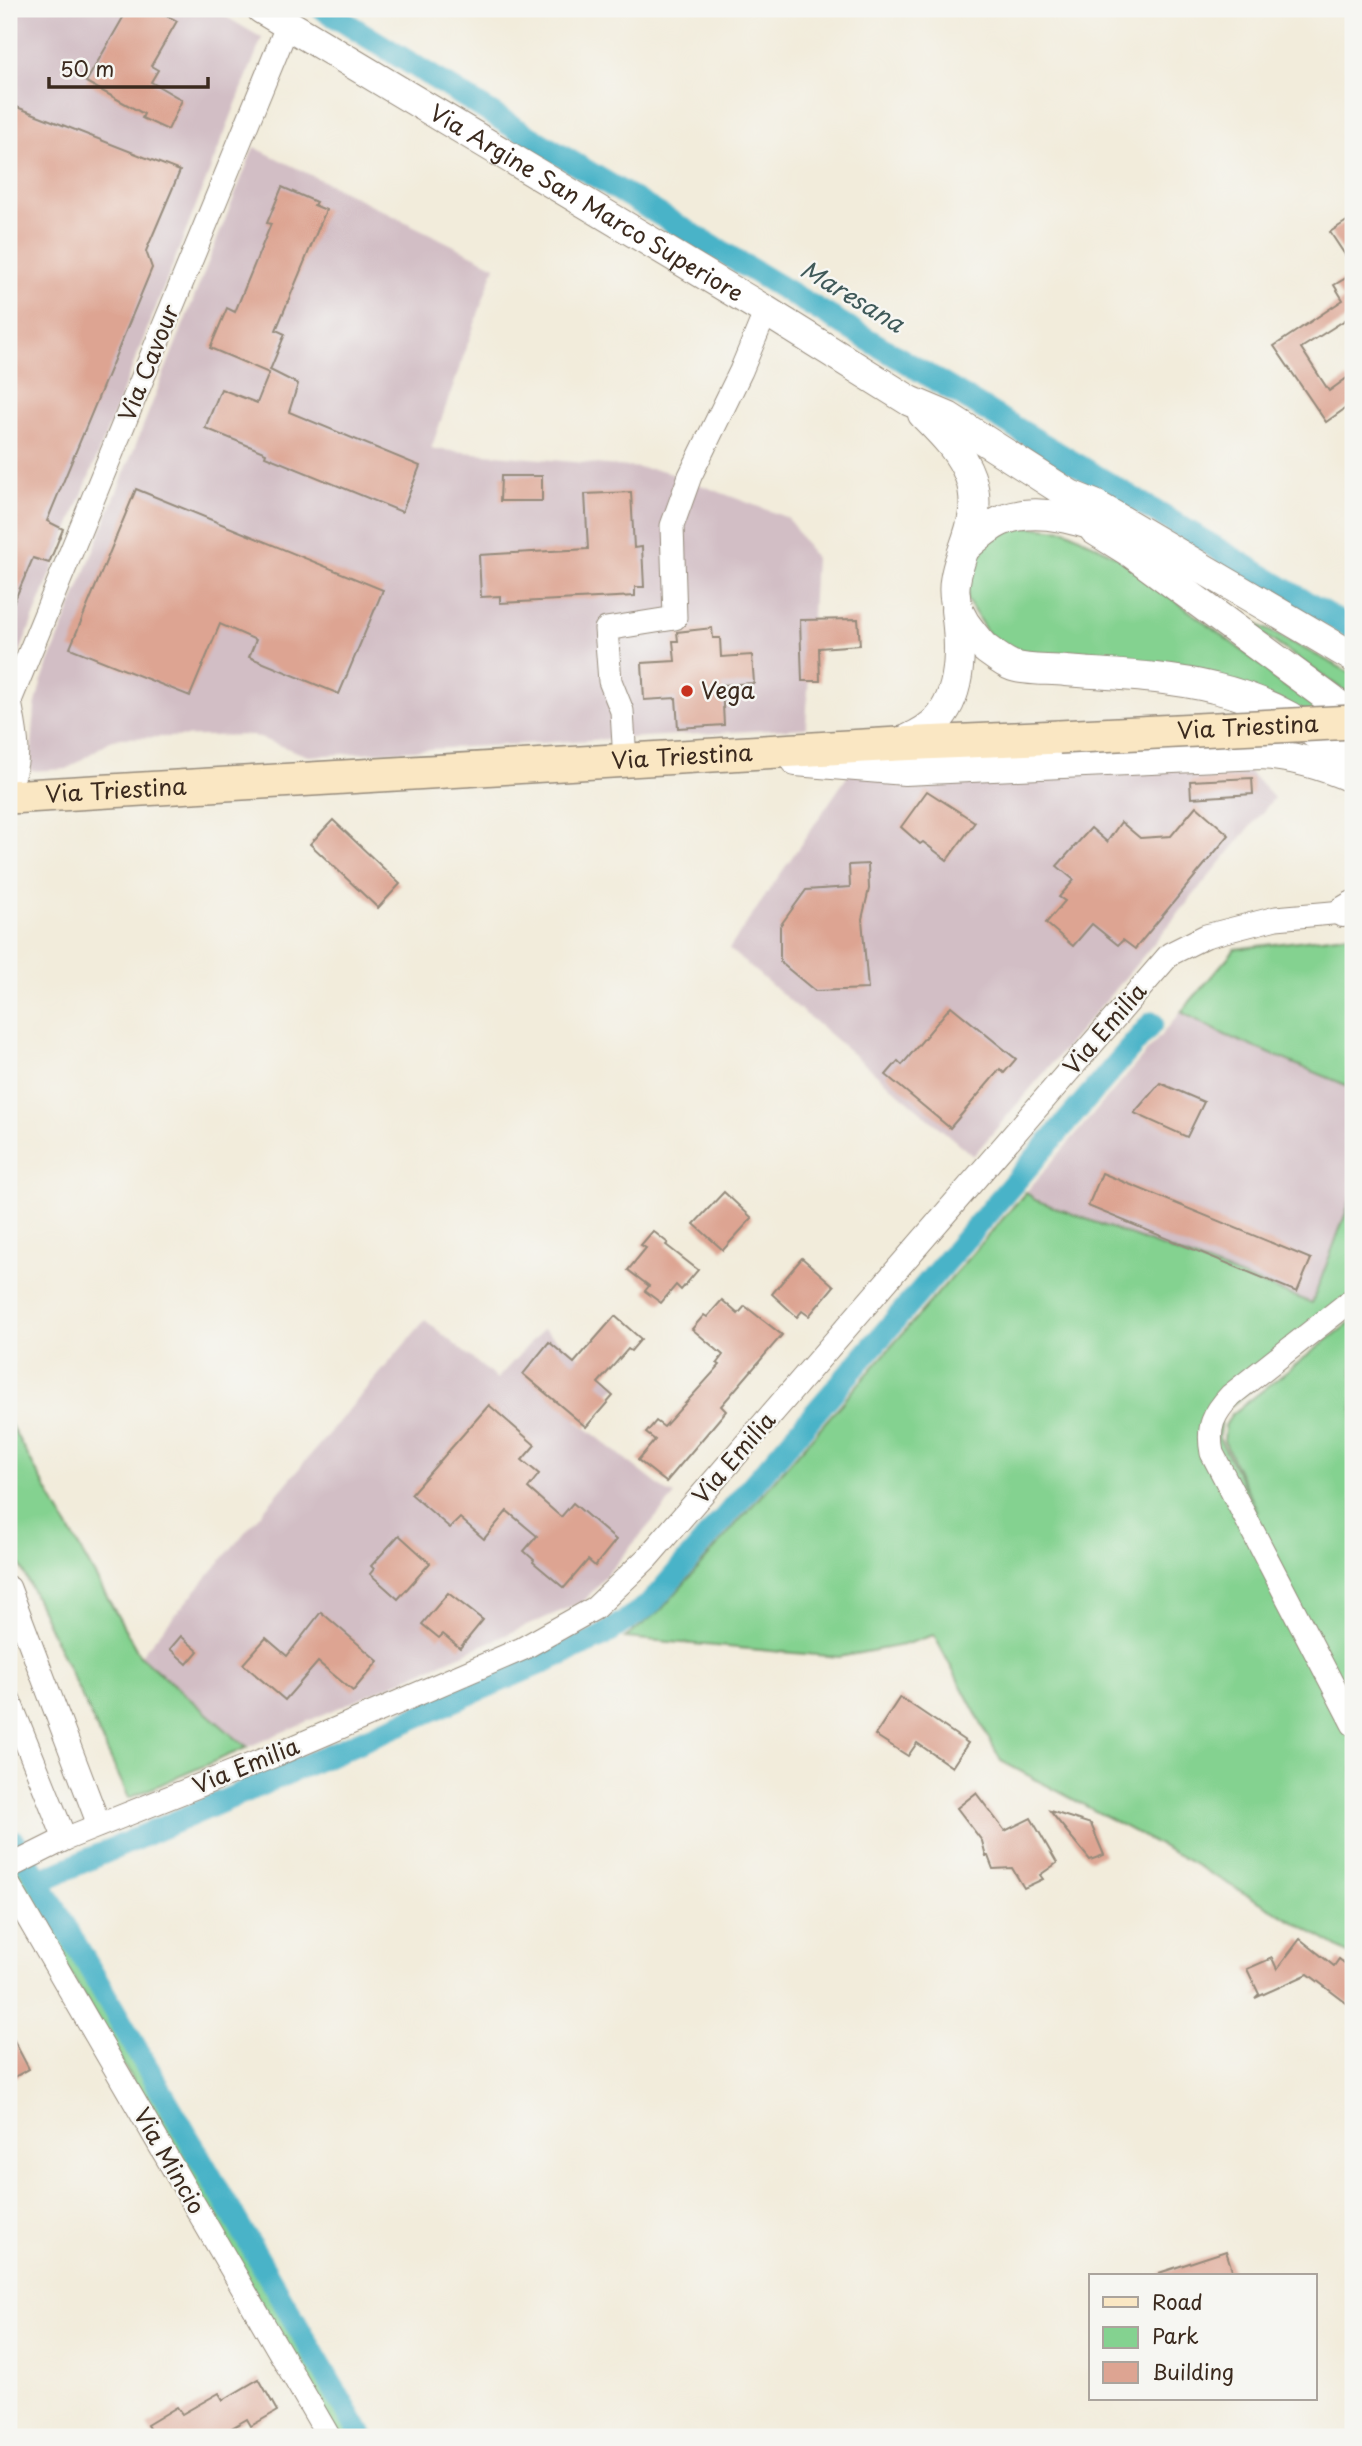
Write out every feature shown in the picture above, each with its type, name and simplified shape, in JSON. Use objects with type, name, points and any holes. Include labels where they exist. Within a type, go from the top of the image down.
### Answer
[{"type":"main road","name":"Via Triestina","points":[[9,797],[898,744],[1353,722]]},
{"type":"street","name":"Via Argine San Marco Superiore","points":[[262,9],[910,401]]},
{"type":"street","name":"Via Cavour","points":[[9,784],[17,760],[16,736],[9,703],[288,24]]},
{"type":"street","points":[[625,761],[622,711],[610,681],[606,629],[675,618],[672,526],[690,476],[741,371],[766,312]]},
{"type":"street","points":[[910,401],[948,417],[1353,716]]},
{"type":"street","points":[[898,744],[934,724],[952,696],[959,667],[960,643],[953,583],[966,547],[974,511],[971,478],[960,455],[910,401]]},
{"type":"street","points":[[1088,519],[1095,505],[1353,657]]},
{"type":"street","points":[[966,547],[989,527],[1004,519],[1039,516],[1088,519],[1136,541],[1281,627],[1353,664]]},
{"type":"street","points":[[956,610],[963,623],[985,648],[1013,666],[1167,680],[1241,695],[1272,707],[1311,728],[1353,762]]},
{"type":"street","points":[[723,754],[905,770],[1261,754],[1283,755],[1320,764],[1353,778]]},
{"type":"street","name":"Via Emilia","points":[[22,1861],[65,1839],[278,1754],[522,1649],[595,1608],[647,1558],[1170,954],[1206,936],[1276,918],[1350,910]]},
{"type":"street","points":[[1353,1299],[1231,1395],[1210,1421],[1209,1438],[1212,1453],[1353,1724]]},
{"type":"street","points":[[9,1588],[99,1825]]},
{"type":"street","points":[[9,1700],[65,1839]]},
{"type":"street","name":"Via Mincio","points":[[9,1885],[330,2437]]},
{"type":"shaded area","points":[[9,9],[213,9],[262,38],[9,680]]},
{"type":"shaded area","points":[[254,147],[495,266],[431,449],[661,470],[788,518],[815,558],[806,728],[308,756],[252,735],[120,738],[110,741],[67,769],[30,771],[35,707],[41,683]]},
{"type":"shaded area","points":[[1229,750],[1274,798],[973,1156],[729,949],[851,771]]},
{"type":"shaded area","points":[[1181,1012],[1225,1035],[1353,1088],[1353,1194],[1312,1303],[1035,1200],[1026,1192]]},
{"type":"shaded area","points":[[425,1320],[497,1379],[543,1329],[618,1385],[577,1421],[667,1492],[675,1495],[584,1601],[248,1747],[140,1656]]},
{"type":"green space","points":[[1016,526],[1066,530],[1116,556],[1268,670],[1272,678],[1353,733],[1353,744],[1305,711],[998,650],[967,600],[968,572],[988,539]]},
{"type":"green space","points":[[1224,607],[1353,674],[1353,697]]},
{"type":"green space","points":[[1353,934],[1353,1088],[1225,1035],[1181,1012],[1235,949]]},
{"type":"green space","points":[[1026,1192],[1035,1200],[1312,1303],[1353,1194],[1353,1314],[1221,1413],[1219,1438],[1258,1512],[1224,1441],[1225,1426],[1231,1415],[1353,1320],[1353,1956],[1178,1855],[1001,1761],[934,1635],[903,1645],[839,1657],[625,1638],[662,1609]]},
{"type":"green space","points":[[9,1422],[140,1656],[248,1747],[129,1798],[9,1541]]},
{"type":"green space","points":[[19,1861],[354,2437],[338,2437],[23,1891],[13,1864]]},
{"type":"building","points":[[128,9],[154,9],[177,21],[151,66],[158,70],[151,82],[182,100],[168,130],[142,118],[144,114],[86,82]]},
{"type":"building","points":[[9,104],[180,171],[146,251],[152,268],[47,521],[63,529],[49,563],[33,558],[9,613]]},
{"type":"building","points":[[282,187],[316,202],[314,205],[326,210],[276,330],[285,334],[270,370],[298,384],[289,412],[420,466],[402,512],[265,456],[266,453],[205,428],[221,389],[257,403],[269,373],[210,348],[227,308],[235,312],[271,224],[267,223]]},
{"type":"building","points":[[1353,217],[1353,267],[1330,232]]},
{"type":"building","points":[[1353,274],[1353,315],[1301,348],[1329,391],[1347,378],[1353,387],[1353,403],[1326,422],[1274,346],[1343,300],[1334,285]]},
{"type":"building","points":[[501,476],[542,476],[542,501],[500,501]]},
{"type":"building","points":[[136,489],[383,590],[339,694],[249,657],[256,640],[220,624],[190,696],[70,648]]},
{"type":"building","points":[[631,492],[634,548],[642,547],[644,587],[635,587],[635,596],[500,603],[500,596],[481,597],[479,555],[588,549],[585,494]]},
{"type":"building","points":[[858,619],[860,645],[819,648],[820,681],[802,681],[800,620]]},
{"type":"building","points":[[712,628],[713,638],[720,638],[721,657],[752,655],[754,683],[722,685],[724,725],[678,728],[676,698],[644,700],[642,663],[675,661],[673,641],[678,641],[677,632]]},
{"type":"building","points":[[1252,778],[1253,794],[1191,798],[1190,781]]},
{"type":"building","points":[[927,791],[975,822],[947,860],[923,842],[920,844],[901,827]]},
{"type":"building","points":[[1196,806],[1229,835],[1135,949],[1123,940],[1118,945],[1092,924],[1073,946],[1046,923],[1065,901],[1059,897],[1074,880],[1057,866],[1091,828],[1107,842],[1121,822],[1140,838],[1171,836]]},
{"type":"building","points":[[333,820],[400,884],[378,908],[310,844]]},
{"type":"building","points":[[868,864],[869,889],[862,919],[868,989],[815,991],[780,962],[780,926],[806,890],[850,887],[849,865]]},
{"type":"building","points":[[951,1006],[1016,1059],[1004,1073],[1000,1069],[950,1128],[886,1075],[898,1061],[902,1065]]},
{"type":"building","points":[[1160,1083],[1204,1102],[1187,1137],[1134,1113]]},
{"type":"building","points":[[1102,1173],[1311,1259],[1297,1292],[1088,1206]]},
{"type":"building","points":[[724,1192],[752,1218],[723,1250],[694,1224]]},
{"type":"building","points":[[653,1231],[698,1270],[681,1290],[676,1285],[661,1303],[645,1291],[649,1286],[628,1270],[646,1248],[641,1245]]},
{"type":"building","points":[[802,1258],[834,1286],[809,1316],[802,1311],[797,1317],[772,1294]]},
{"type":"building","points":[[722,1300],[738,1314],[745,1306],[782,1335],[721,1406],[726,1411],[666,1482],[638,1460],[655,1440],[646,1433],[656,1421],[664,1427],[720,1365],[717,1363],[723,1355],[692,1329]]},
{"type":"building","points":[[615,1316],[641,1339],[631,1351],[628,1349],[598,1383],[613,1396],[586,1427],[523,1374],[549,1342],[574,1363]]},
{"type":"building","points":[[489,1405],[535,1445],[522,1460],[539,1474],[528,1488],[561,1517],[573,1503],[616,1540],[595,1566],[588,1560],[564,1588],[524,1551],[537,1536],[507,1511],[484,1539],[460,1518],[450,1528],[411,1494]]},
{"type":"building","points":[[399,1535],[430,1563],[398,1599],[370,1574],[374,1569],[371,1566]]},
{"type":"building","points":[[448,1593],[483,1620],[460,1648],[443,1634],[439,1638],[422,1624]]},
{"type":"building","points":[[321,1612],[378,1661],[353,1691],[318,1662],[285,1700],[243,1664],[266,1638],[287,1656]]},
{"type":"building","points":[[181,1636],[198,1651],[187,1664],[170,1649]]},
{"type":"building","points":[[900,1697],[968,1743],[952,1767],[917,1743],[908,1756],[875,1735]]},
{"type":"building","points":[[976,1793],[1005,1831],[1031,1818],[1057,1863],[1040,1875],[1043,1879],[1024,1888],[1012,1868],[993,1869],[982,1841],[957,1808]]},
{"type":"building","points":[[1050,1811],[1091,1824],[1104,1855],[1090,1860]]},
{"type":"building","points":[[1300,1939],[1334,1966],[1339,1959],[1353,1970],[1353,2008],[1308,1974],[1255,1998],[1259,1994],[1247,1969],[1272,1958],[1277,1969]]},
{"type":"building","points":[[9,2031],[29,2069],[9,2080]]},
{"type":"building","points":[[1226,2251],[1233,2274],[1159,2274]]},
{"type":"building","points":[[259,2379],[277,2411],[251,2426],[247,2419],[216,2437],[154,2437],[147,2425],[177,2407],[182,2414],[219,2393],[223,2400]]},
{"type":"waterway","name":"Maresana","points":[[323,9],[515,128],[1353,630]]},
{"type":"waterway","points":[[39,1881],[601,1637],[649,1605],[1152,1023]]},
{"type":"waterway","points":[[9,1843],[14,1841],[39,1881],[362,2437]]},
{"type":"place","name":"Vega","points":[[687,691]]}]
